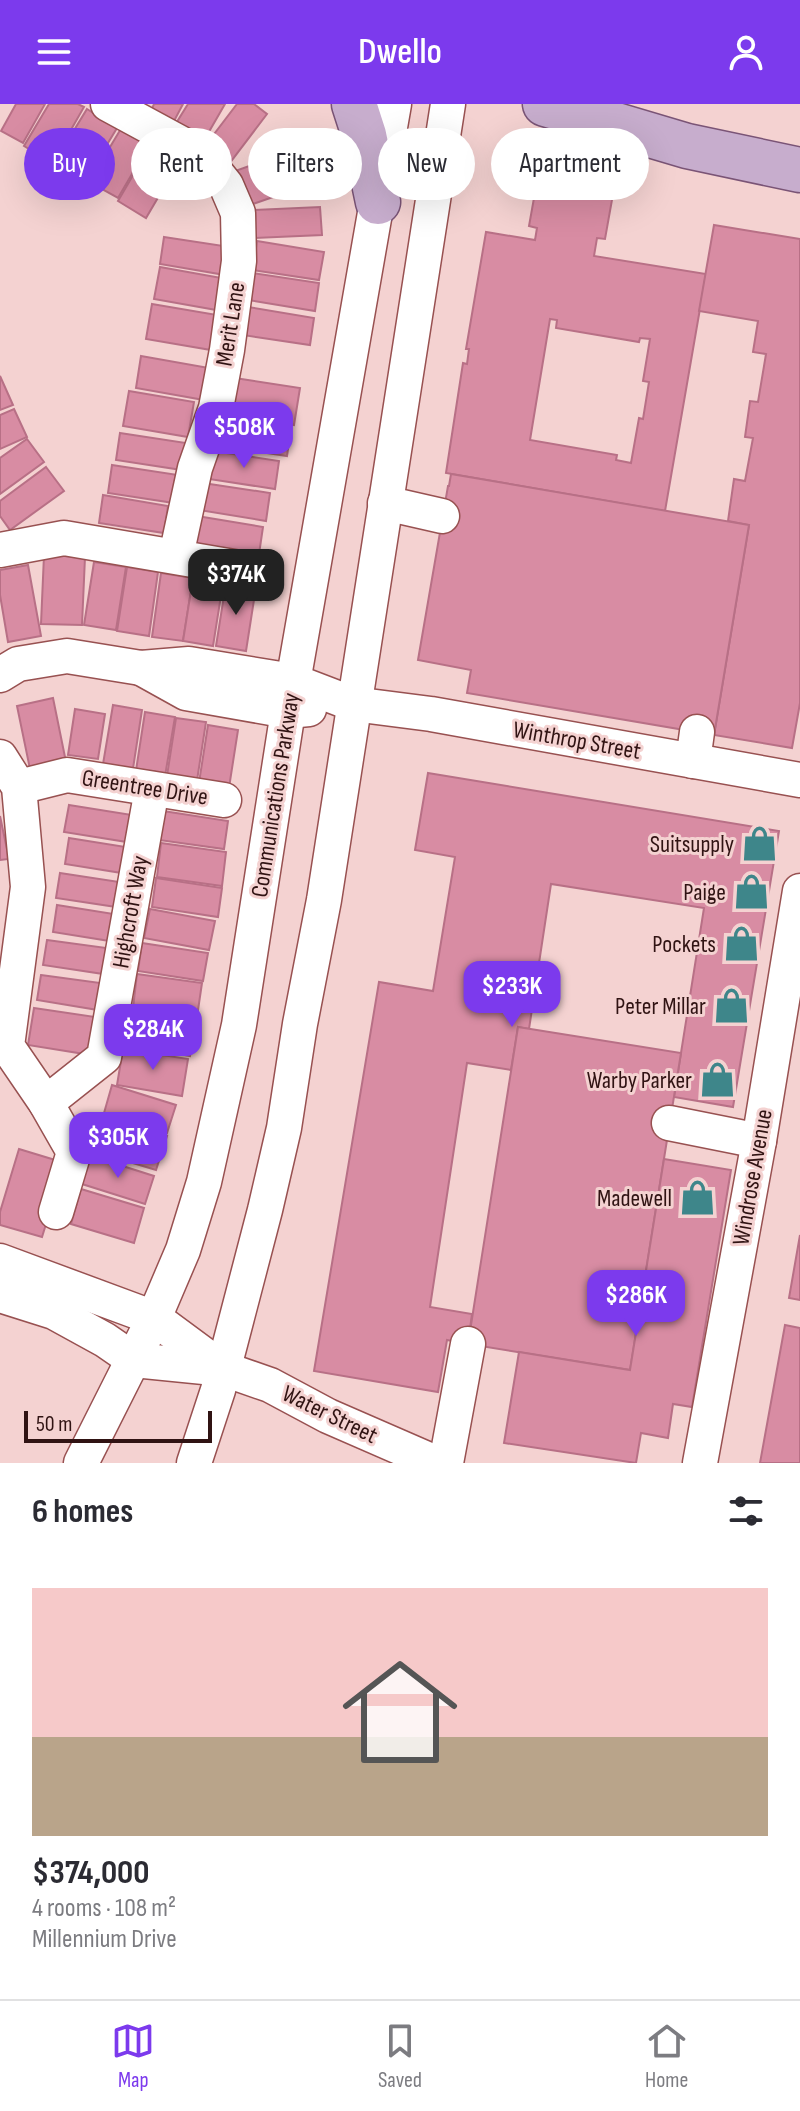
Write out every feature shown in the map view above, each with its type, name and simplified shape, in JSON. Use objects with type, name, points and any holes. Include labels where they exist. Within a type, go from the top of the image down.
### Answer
[{"type":"main road","points":[[354,104],[378,202]]},
{"type":"main road","points":[[545,104],[687,146],[800,170]]},
{"type":"street","name":"Merit Lane","points":[[108,104],[206,160],[226,185],[238,213],[239,261],[227,350],[216,408],[195,468],[176,556]]},
{"type":"street","name":"Communications Parkway","points":[[81,1463],[154,1318],[183,1250],[204,1182],[239,1025],[290,696],[394,104]]},
{"type":"street","points":[[194,1463],[224,1369],[284,1128],[324,900],[448,104]]},
{"type":"street","points":[[385,503],[442,516]]},
{"type":"street","points":[[0,550],[64,538],[257,571]]},
{"type":"street","name":"Winthrop Street","points":[[0,675],[18,664],[67,656],[141,668],[186,693],[290,696],[695,746],[800,780]]},
{"type":"street","points":[[0,757],[19,787],[28,887],[7,1046],[46,1103],[74,1152],[56,1212]]},
{"type":"street","name":"Greentree Drive","points":[[19,787],[67,775],[224,800]]},
{"type":"street","name":"Highcroft Way","points":[[46,1103],[104,1057],[152,789]]},
{"type":"street","name":"Windrose Avenue","points":[[700,1463],[759,1141],[800,891]]},
{"type":"street","points":[[669,1123],[759,1141]]},
{"type":"street","name":"Water Street","points":[[0,1261],[154,1318],[224,1369]]},
{"type":"street","points":[[0,1295],[54,1312],[134,1360]]},
{"type":"street","points":[[446,1463],[468,1344]]},
{"type":"street","name":"Water Street","points":[[134,1360],[224,1369],[270,1385],[328,1416],[436,1463]]},
{"type":"building","points":[[16,104],[45,104],[31,128],[24,128],[23,143],[1,131]]},
{"type":"building","points":[[49,104],[78,104],[84,107],[72,128],[35,128]]},
{"type":"building","points":[[154,104],[183,104],[173,123],[151,111]]},
{"type":"building","points":[[188,104],[225,104],[211,128],[180,128],[175,125]]},
{"type":"building","points":[[237,104],[254,104],[267,114],[256,128],[248,128],[248,139],[232,160],[232,128],[219,128]]},
{"type":"building","points":[[87,109],[117,128],[115,131],[115,128],[75,128]]},
{"type":"building","points":[[122,127],[131,132],[131,176],[118,198],[115,196],[115,139]]},
{"type":"building","points":[[248,166],[248,200],[264,200],[247,206],[235,171]]},
{"type":"building","points":[[131,179],[131,200],[157,200],[146,218],[118,201]]},
{"type":"building","points":[[534,200],[612,200],[605,239],[597,238],[594,256],[706,274],[665,511],[446,473],[463,363],[467,364],[469,349],[466,349],[486,232],[535,240],[537,228],[529,226]],"holes":[[[550,319],[557,320],[556,328],[639,342],[640,338],[650,339],[643,381],[649,382],[631,463],[616,460],[617,455],[530,440]]]},
{"type":"building","points":[[320,207],[322,235],[255,238],[253,210]]},
{"type":"building","points":[[714,225],[800,239],[800,703],[792,748],[714,735],[749,525],[728,521],[734,479],[745,481],[753,438],[745,437],[750,401],[758,402],[766,354],[753,352],[758,321],[699,311]]},
{"type":"building","points":[[164,237],[230,247],[225,275],[160,264]]},
{"type":"building","points":[[257,241],[324,252],[319,280],[253,270]]},
{"type":"building","points":[[160,267],[227,279],[222,311],[154,299]]},
{"type":"building","points":[[253,273],[319,283],[315,311],[248,300]]},
{"type":"building","points":[[152,304],[217,315],[211,350],[146,339]]},
{"type":"building","points":[[248,307],[314,318],[310,345],[243,335]]},
{"type":"building","points":[[141,356],[209,368],[204,400],[136,388]]},
{"type":"building","points":[[0,376],[13,405],[0,410]]},
{"type":"building","points":[[235,378],[300,388],[294,425],[230,415]]},
{"type":"building","points":[[129,391],[194,402],[188,437],[123,426]]},
{"type":"building","points":[[14,409],[27,437],[0,449],[0,415]]},
{"type":"building","points":[[225,418],[291,429],[287,456],[220,446]]},
{"type":"building","points":[[120,433],[186,443],[182,470],[116,460]]},
{"type":"building","points":[[27,439],[44,462],[0,494],[0,458]]},
{"type":"building","points":[[213,451],[279,461],[275,489],[209,479]]},
{"type":"building","points":[[112,465],[178,475],[174,503],[108,493]]},
{"type":"building","points":[[46,467],[64,491],[10,530],[0,516],[0,501]]},
{"type":"building","points":[[451,474],[749,525],[714,735],[467,693],[471,670],[418,660]]},
{"type":"building","points":[[203,483],[270,493],[266,521],[199,510]]},
{"type":"building","points":[[103,495],[168,506],[164,533],[99,523]]},
{"type":"building","points":[[197,516],[263,527],[259,554],[192,544]]},
{"type":"building","points":[[44,555],[85,557],[82,625],[41,624]]},
{"type":"building","points":[[94,562],[126,567],[116,630],[84,625]]},
{"type":"building","points":[[28,565],[41,636],[8,642],[0,595],[0,570]]},
{"type":"building","points":[[127,567],[158,572],[149,636],[117,631]]},
{"type":"building","points":[[161,573],[193,578],[183,641],[152,637]]},
{"type":"building","points":[[193,578],[223,583],[213,646],[183,641]]},
{"type":"building","points":[[226,583],[256,587],[246,651],[216,646]]},
{"type":"building","points":[[53,698],[66,762],[30,769],[17,706]]},
{"type":"building","points":[[113,705],[142,710],[132,775],[102,770]]},
{"type":"building","points":[[75,709],[105,714],[98,759],[68,755]]},
{"type":"building","points":[[145,712],[175,717],[164,782],[135,777]]},
{"type":"building","points":[[176,718],[206,722],[196,787],[166,782]]},
{"type":"building","points":[[208,725],[238,730],[228,794],[198,789]]},
{"type":"building","points":[[428,773],[779,831],[733,1107],[674,1097],[704,908],[551,884],[529,1029],[518,1027],[511,1070],[467,1063],[430,1307],[472,1314],[468,1344],[447,1340],[438,1392],[314,1371],[379,982],[433,991],[455,857],[415,850]]},
{"type":"building","points":[[69,805],[132,815],[127,842],[64,832]]},
{"type":"building","points":[[163,811],[228,821],[224,849],[159,840]]},
{"type":"building","points":[[0,816],[9,859],[0,860]]},
{"type":"building","points":[[69,838],[132,848],[128,874],[65,864]]},
{"type":"building","points":[[161,843],[226,852],[222,886],[157,877]]},
{"type":"building","points":[[60,873],[126,883],[123,908],[56,898]]},
{"type":"building","points":[[156,878],[222,888],[218,917],[152,907]]},
{"type":"building","points":[[57,905],[120,915],[116,942],[53,932]]},
{"type":"building","points":[[150,909],[215,921],[209,950],[144,938]]},
{"type":"building","points":[[47,940],[114,949],[110,975],[43,965]]},
{"type":"building","points":[[142,943],[208,953],[203,981],[138,971]]},
{"type":"building","points":[[137,974],[202,983],[197,1017],[133,1008]]},
{"type":"building","points":[[41,975],[108,984],[104,1011],[37,1000]]},
{"type":"building","points":[[34,1008],[102,1018],[97,1056],[28,1045]]},
{"type":"building","points":[[130,1015],[195,1027],[190,1056],[125,1044]]},
{"type":"building","points":[[518,1027],[681,1053],[630,1370],[468,1344]]},
{"type":"building","points":[[123,1049],[188,1059],[182,1096],[117,1085]]},
{"type":"building","points":[[112,1085],[176,1105],[167,1133],[104,1113]]},
{"type":"building","points":[[104,1116],[167,1136],[156,1170],[93,1151]]},
{"type":"building","points":[[19,1149],[65,1163],[42,1237],[0,1225],[0,1212]]},
{"type":"building","points":[[91,1156],[154,1176],[145,1204],[82,1184]]},
{"type":"building","points":[[664,1159],[731,1170],[692,1407],[673,1404],[668,1438],[641,1433],[636,1463],[504,1443],[519,1352],[630,1370]]},
{"type":"building","points":[[81,1189],[144,1208],[134,1243],[71,1224]]},
{"type":"building","points":[[800,1235],[800,1300],[789,1298]]},
{"type":"building","points":[[785,1325],[800,1328],[800,1463],[760,1463]]},
{"type":"place","name":"Suitsupply","points":[[760,844]]},
{"type":"place","name":"Paige","points":[[752,892]]},
{"type":"place","name":"Pockets","points":[[742,944]]},
{"type":"place","name":"Peter Millar","points":[[732,1006]]},
{"type":"place","name":"Warby Parker","points":[[718,1080]]},
{"type":"place","name":"Madewell","points":[[698,1198]]}]
